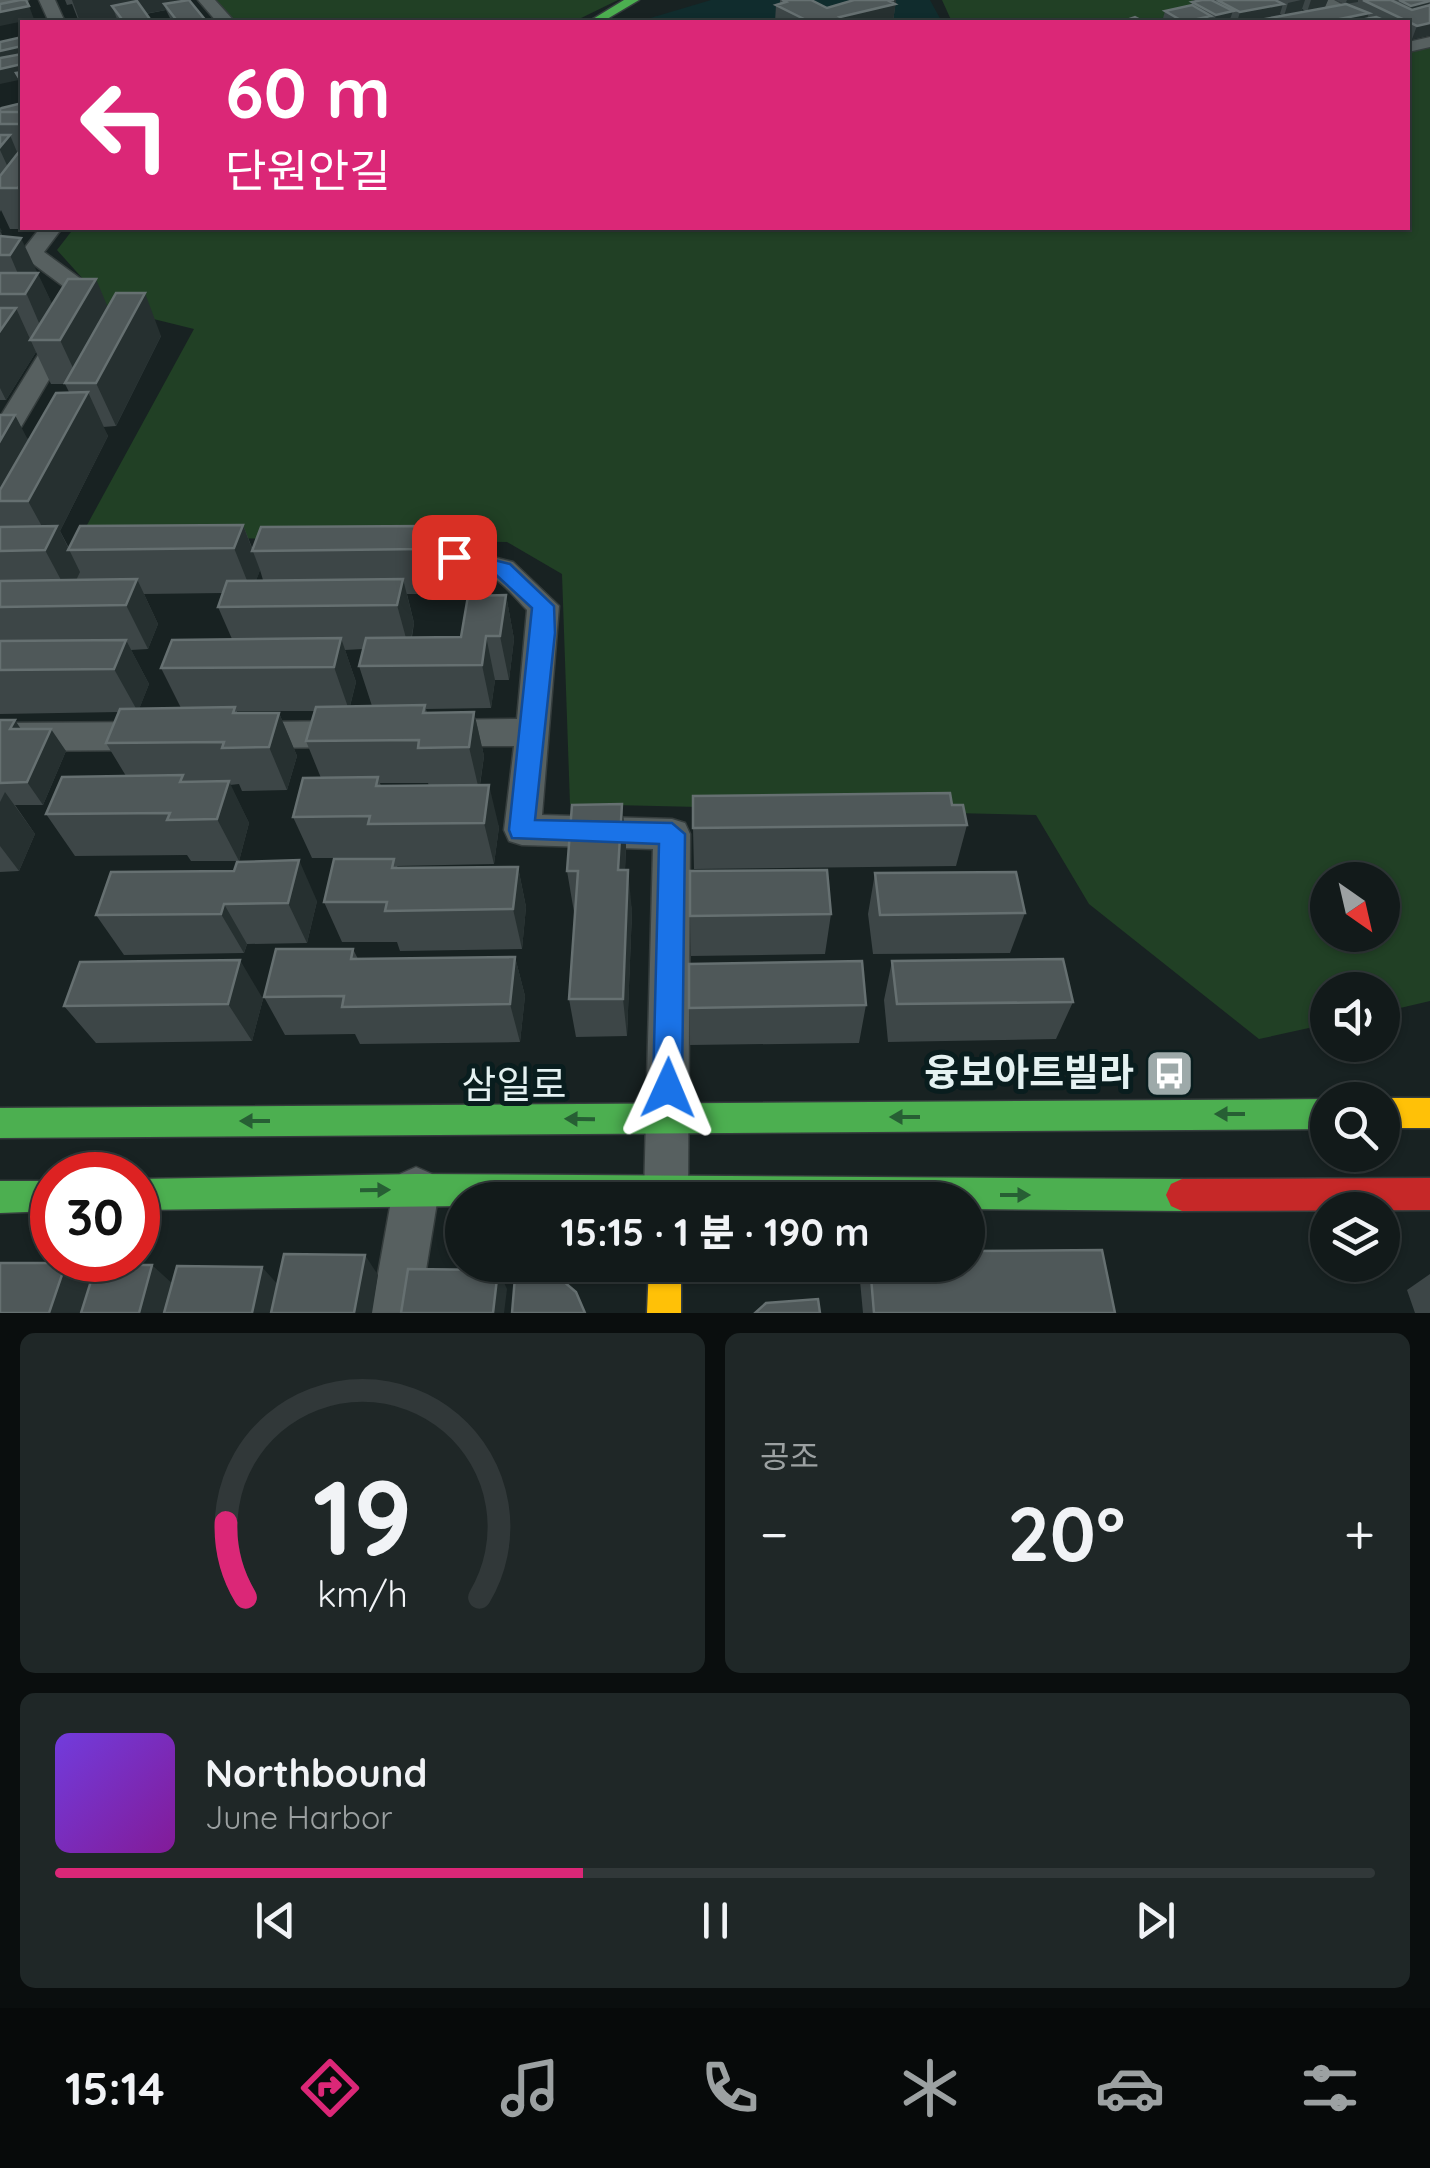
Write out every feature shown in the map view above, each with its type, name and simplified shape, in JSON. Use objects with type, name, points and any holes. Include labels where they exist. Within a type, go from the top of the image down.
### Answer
[{"type":"main road","points":[[598,20],[633,0]]},
{"type":"main road","points":[[1400,1113],[1430,1113]]},
{"type":"main road","name":"삼일로","points":[[0,1123],[1310,1114]]},
{"type":"main road","points":[[160,1195],[445,1191]]},
{"type":"main road","points":[[985,1196],[1430,1194]]},
{"type":"main road","points":[[0,1198],[30,1197]]},
{"type":"main road","points":[[664,1313],[665,1282]]},
{"type":"street","points":[[0,4],[20,0]]},
{"type":"street","points":[[206,0],[224,20]]},
{"type":"street","points":[[1320,0],[1362,20]]},
{"type":"street","points":[[1306,18],[1374,4]]},
{"type":"street","points":[[32,254],[50,230]]},
{"type":"street","points":[[0,254],[32,254],[88,293],[0,439]]},
{"type":"street","points":[[357,558],[454,557],[502,569],[543,606],[544,633],[522,830],[672,834],[667,1182]]},
{"type":"street","points":[[216,735],[530,732]]},
{"type":"street","points":[[0,737],[177,735]]},
{"type":"street","points":[[395,1313],[416,1190]]},
{"type":"shaded area","points":[[711,0],[930,0],[941,20],[644,20]]},
{"type":"green space","points":[[207,0],[618,0],[577,20],[223,20]]},
{"type":"green space","points":[[942,0],[1193,0],[1186,12],[1155,20],[951,20]]},
{"type":"green space","points":[[1430,45],[1430,1001],[1400,1008],[1400,972],[1310,972],[1310,1028],[1259,1039],[1089,904],[1036,815],[570,804],[562,574],[507,542],[81,536],[194,329],[109,308],[57,250],[72,230],[1410,230],[1410,50]]},
{"type":"building","points":[[26,0],[29,6],[0,12],[0,4]]},
{"type":"building","points":[[189,0],[205,20],[176,20],[164,4]]},
{"type":"building","points":[[782,0],[811,0],[827,8],[854,0],[894,0],[889,1],[895,4],[840,17],[845,20],[806,20],[776,5],[786,2]]},
{"type":"building","points":[[1211,0],[1233,11],[1216,15],[1192,2]]},
{"type":"building","points":[[1275,0],[1283,4],[1240,12],[1219,1]]},
{"type":"building","points":[[1363,0],[1391,0],[1412,10],[1430,5],[1430,23],[1417,26]]},
{"type":"building","points":[[1399,0],[1429,0],[1430,1],[1411,6]]},
{"type":"building","points":[[137,1],[151,20],[122,20],[112,6]]},
{"type":"building","points":[[1346,4],[1369,13],[1335,20],[1265,19]]},
{"type":"building","points":[[1192,5],[1211,16],[1181,20],[1165,11]]},
{"type":"building","points":[[20,37],[20,46],[0,51],[0,42]]},
{"type":"building","points":[[20,54],[20,64],[0,69],[0,58]]},
{"type":"building","points":[[20,104],[20,112],[0,112]]},
{"type":"building","points":[[0,112],[20,112],[19,124],[0,124]]},
{"type":"building","points":[[20,153],[18,188],[0,188],[0,176]]},
{"type":"building","points":[[0,236],[21,238],[10,255],[0,255]]},
{"type":"building","points":[[0,273],[38,273],[25,294],[0,294]]},
{"type":"building","points":[[68,279],[96,279],[60,340],[30,340]]},
{"type":"building","points":[[116,293],[145,293],[96,383],[65,383]]},
{"type":"building","points":[[0,308],[16,308],[0,331]]},
{"type":"building","points":[[88,392],[28,501],[0,501],[0,490],[56,393]]},
{"type":"building","points":[[0,415],[15,415],[0,441]]},
{"type":"building","points":[[243,525],[234,548],[68,550],[80,526]]},
{"type":"building","points":[[57,526],[45,550],[0,551],[0,527]]},
{"type":"building","points":[[428,526],[422,549],[252,551],[261,527]]},
{"type":"building","points":[[137,579],[126,605],[0,607],[0,581]]},
{"type":"building","points":[[403,579],[397,605],[218,607],[227,581]]},
{"type":"building","points":[[506,595],[500,636],[486,636],[482,665],[359,666],[366,638],[461,637],[468,596]]},
{"type":"building","points":[[341,638],[334,667],[161,668],[172,640]]},
{"type":"building","points":[[126,640],[114,669],[0,670],[0,641]]},
{"type":"building","points":[[425,705],[423,713],[474,712],[469,747],[418,748],[419,740],[306,741],[316,707]]},
{"type":"building","points":[[235,707],[233,713],[279,713],[269,747],[222,748],[224,742],[106,743],[120,709]]},
{"type":"building","points":[[0,720],[15,720],[10,729],[51,729],[27,782],[0,783]]},
{"type":"building","points":[[183,775],[180,782],[229,781],[217,819],[167,820],[170,813],[46,814],[62,777]]},
{"type":"building","points":[[378,777],[376,786],[489,785],[484,823],[368,824],[370,816],[293,817],[303,778]]},
{"type":"building","points":[[950,793],[952,805],[963,805],[967,825],[693,828],[693,796]]},
{"type":"building","points":[[622,804],[618,870],[628,870],[623,999],[569,999],[578,871],[567,871],[572,805]]},
{"type":"building","points":[[334,859],[394,859],[392,868],[518,867],[513,909],[385,911],[387,902],[324,902]]},
{"type":"building","points":[[299,860],[288,903],[224,904],[221,914],[96,915],[111,872],[234,871],[237,862]]},
{"type":"building","points":[[827,870],[831,914],[690,916],[690,871]]},
{"type":"building","points":[[1016,872],[1025,913],[880,915],[875,873]]},
{"type":"building","points":[[276,949],[353,949],[351,959],[515,957],[510,1004],[342,1007],[344,996],[264,997]]},
{"type":"building","points":[[1063,959],[1073,1002],[897,1004],[892,961]]},
{"type":"building","points":[[240,960],[228,1004],[64,1006],[80,962]]},
{"type":"building","points":[[862,961],[866,1005],[689,1008],[689,964]]},
{"type":"building","points":[[1102,1250],[1115,1313],[874,1313],[871,1282],[985,1282],[985,1251]]},
{"type":"building","points":[[284,1254],[365,1255],[354,1313],[271,1313]]},
{"type":"building","points":[[0,1263],[30,1263],[30,1282],[60,1282],[49,1313],[0,1313]]},
{"type":"building","points":[[177,1266],[262,1267],[252,1313],[164,1313]]},
{"type":"building","points":[[408,1269],[445,1269],[445,1282],[497,1282],[493,1313],[401,1313]]},
{"type":"building","points":[[91,1282],[147,1282],[139,1313],[81,1313]]},
{"type":"building","points":[[515,1282],[564,1282],[576,1292],[585,1313],[512,1313]]},
{"type":"building","points":[[818,1299],[820,1313],[755,1313],[766,1303]]},
{"type":"traffic: fast","points":[[598,20],[633,0]]},
{"type":"traffic: fast","points":[[0,1123],[1310,1114]]},
{"type":"traffic: fast","points":[[160,1195],[416,1190],[1182,1195]]},
{"type":"traffic: fast","points":[[0,1197],[30,1196]]},
{"type":"traffic: slow","points":[[1400,1113],[1430,1113]]},
{"type":"traffic: slow","points":[[664,1313],[665,1282]]},
{"type":"traffic: jam","points":[[1182,1195],[1430,1194]]},
{"type":"place","name":"융보아트빌라","points":[[1169,1073]]},
{"type":"route","points":[[454,557],[502,569],[543,606],[544,633],[522,830],[672,834],[668,1088]]}]
